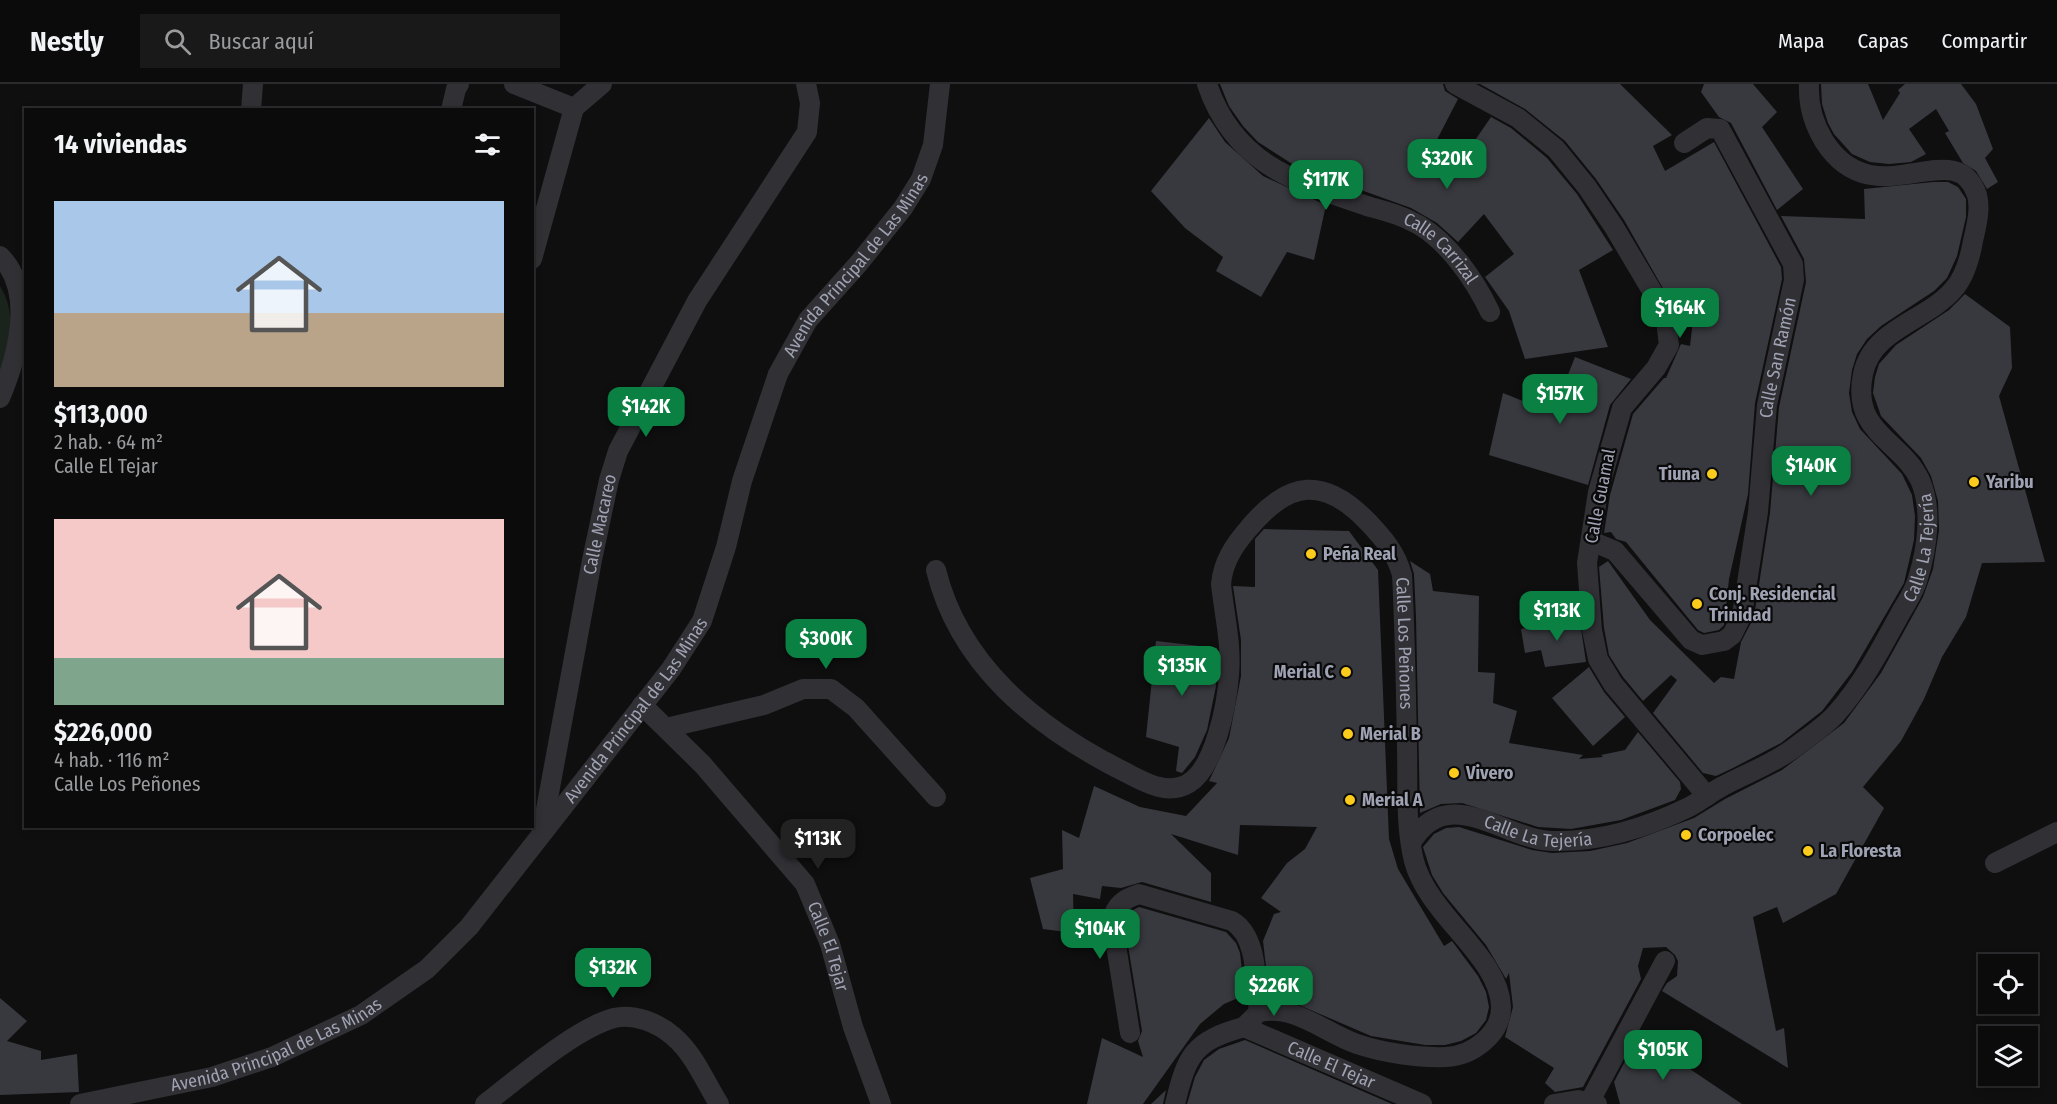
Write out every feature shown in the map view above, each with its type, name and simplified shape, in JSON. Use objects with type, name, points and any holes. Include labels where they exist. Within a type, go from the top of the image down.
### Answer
[{"type":"street","points":[[251,108],[253,84]]},
{"type":"street","points":[[451,108],[459,84]]},
{"type":"street","points":[[514,84],[573,108]]},
{"type":"street","points":[[534,252],[573,108],[602,84]]},
{"type":"street","name":"Calle Macareo","points":[[541,834],[594,549],[609,480],[618,451],[697,301],[807,132],[810,103],[806,84]]},
{"type":"street","name":"Avenida Principal de Las Minas","points":[[80,1104],[142,1093],[238,1070],[272,1057],[361,1014],[418,975],[469,927],[671,669],[702,621],[723,558],[746,471],[778,374],[808,320],[860,262],[903,208],[921,179],[933,146],[940,84]]},
{"type":"street","name":"Calle Carrizal","points":[[1208,84],[1226,123],[1256,158],[1297,180],[1390,212],[1420,225],[1460,265],[1481,292],[1490,312]]},
{"type":"street","name":"Calle Guamal","points":[[1455,84],[1518,118],[1556,149],[1587,187],[1665,313],[1669,345],[1665,354],[1631,396],[1619,416],[1598,492],[1587,563],[1594,645],[1598,659],[1613,684],[1707,796]]},
{"type":"street","name":"Calle La Tejería","points":[[1411,843],[1426,822],[1459,815],[1488,819],[1531,838],[1552,842],[1616,834],[1675,813],[1724,785],[1759,771],[1832,718],[1876,656],[1918,581],[1928,521],[1922,483],[1913,468],[1879,436],[1869,420],[1863,404],[1863,373],[1876,346],[1940,303],[1953,291],[1962,278],[1977,224],[1979,208],[1977,195],[1961,173],[1931,169],[1896,177],[1870,176],[1859,173],[1836,159],[1816,127],[1808,101],[1809,84]]},
{"type":"street","name":"Calle San Ramón","points":[[1591,541],[1615,551],[1691,640],[1702,645],[1713,645],[1732,635],[1746,603],[1758,512],[1767,405],[1794,280],[1793,264],[1720,129],[1707,128],[1684,143]]},
{"type":"street","points":[[0,256],[16,286],[21,324],[13,369],[0,398]]},
{"type":"street","name":"Calle Los Peñones","points":[[936,570],[950,615],[973,652],[1009,694],[1076,746],[1138,779],[1173,789],[1191,782],[1200,774],[1211,753],[1222,714],[1229,674],[1221,584],[1228,557],[1244,534],[1272,504],[1298,492],[1313,489],[1340,497],[1352,506],[1390,547],[1402,575],[1411,843],[1419,877],[1436,906],[1495,978],[1500,993],[1501,1010],[1490,1035],[1472,1050],[1447,1057],[1394,1052],[1355,1043],[1303,1018],[1284,1012],[1259,1012]]},
{"type":"street","points":[[666,728],[764,705],[803,688],[831,689],[856,708],[936,797]]},
{"type":"street","name":"Calle El Tejar","points":[[642,705],[703,765],[805,884],[830,944],[853,1027],[880,1104]]},
{"type":"street","points":[[1995,863],[2057,832]]},
{"type":"street","points":[[1130,1034],[1112,920],[1115,909],[1124,899],[1139,894],[1232,921],[1243,928],[1249,941],[1259,1012],[1244,1027],[1224,1032],[1199,1046],[1186,1064],[1175,1104]]},
{"type":"street","points":[[1554,1104],[1593,1102],[1665,961]]},
{"type":"street","points":[[485,1104],[564,1046],[596,1025],[616,1017],[648,1020],[674,1037],[704,1075],[719,1104]]},
{"type":"street","name":"Calle El Tejar","points":[[1244,1027],[1422,1104]]},
{"type":"shaded area","points":[[0,286],[6,298],[11,322],[9,348],[0,386]]},
{"type":"building","points":[[1220,84],[1443,84],[1445,91],[1458,99],[1428,157],[1454,171],[1491,117],[1511,128],[1547,158],[1577,194],[1613,250],[1579,270],[1608,347],[1525,359],[1509,311],[1485,277],[1514,254],[1484,214],[1458,242],[1437,223],[1411,208],[1297,167],[1258,142],[1243,126],[1229,106]]},
{"type":"building","points":[[1480,84],[1620,84],[1672,135],[1653,146],[1665,171],[1714,142],[1781,267],[1782,279],[1755,403],[1748,494],[1729,579],[1724,625],[1719,630],[1704,633],[1698,630],[1626,542],[1616,539],[1611,532],[1604,533],[1610,495],[1633,414],[1666,378],[1681,344],[1690,346],[1694,312],[1677,313],[1624,220],[1596,179],[1565,141],[1525,109]]},
{"type":"building","points":[[1704,84],[1753,84],[1777,112],[1762,127],[1803,189],[1777,210],[1731,123],[1719,117],[1701,92]]},
{"type":"building","points":[[1821,84],[1868,84],[1883,120],[1900,93],[1898,90],[1905,84],[1961,84],[1976,104],[1993,149],[1985,158],[1998,182],[1987,189],[1976,171],[1963,163],[1945,133],[1949,131],[1936,109],[1909,129],[1926,154],[1911,162],[1889,164],[1870,162],[1852,154],[1834,134],[1828,123],[1822,104]]},
{"type":"building","points":[[1209,118],[1225,142],[1263,176],[1326,205],[1314,260],[1287,252],[1261,297],[1216,271],[1223,257],[1185,228],[1151,191]]},
{"type":"building","points":[[1948,182],[1958,187],[1966,199],[1966,217],[1957,256],[1947,278],[1934,291],[1881,326],[1867,339],[1857,354],[1849,393],[1852,412],[1860,429],[1902,474],[1912,495],[1915,516],[1914,540],[1904,583],[1852,672],[1822,711],[1781,743],[1716,776],[1703,773],[1653,713],[1677,680],[1671,675],[1643,701],[1623,677],[1609,655],[1604,628],[1599,567],[1608,561],[1650,620],[1714,683],[1721,677],[1734,679],[1741,642],[1754,617],[1770,513],[1779,407],[1806,282],[1804,259],[1781,216],[1865,219],[1864,189]]},
{"type":"building","points":[[1965,294],[2010,327],[2012,368],[1999,396],[2045,562],[1982,563],[1966,617],[1942,657],[1924,699],[1901,741],[1863,787],[1884,808],[1836,894],[1783,923],[1777,907],[1753,917],[1776,1031],[1784,1028],[1788,1068],[1662,991],[1667,983],[1677,976],[1678,961],[1666,947],[1643,948],[1638,966],[1641,979],[1583,1087],[1555,1092],[1545,1083],[1554,1068],[1505,1037],[1513,1007],[1509,973],[1506,979],[1486,945],[1443,893],[1432,875],[1423,847],[1434,834],[1446,828],[1459,827],[1532,850],[1552,853],[1590,851],[1627,843],[1694,818],[1725,799],[1782,770],[1844,723],[1881,673],[1923,597],[1933,569],[1939,530],[1938,501],[1931,476],[1921,458],[1881,416],[1873,393],[1875,377],[1879,364],[1896,345],[1949,310]]},
{"type":"building","points":[[1575,357],[1631,379],[1610,405],[1588,485],[1489,455],[1503,393],[1553,413]]},
{"type":"building","points":[[1264,529],[1349,531],[1378,570],[1389,839],[1398,869],[1444,946],[1452,941],[1478,976],[1486,992],[1489,1007],[1486,1020],[1476,1033],[1461,1041],[1445,1045],[1425,1045],[1371,1036],[1269,992],[1263,941],[1274,914],[1281,912],[1261,898],[1287,863],[1305,849],[1317,827],[1240,825],[1238,855],[1171,834],[1211,873],[1211,902],[1142,882],[1121,888],[1102,886],[1100,899],[1073,894],[1074,933],[1043,929],[1030,878],[1063,869],[1062,830],[1079,838],[1094,786],[1140,807],[1186,816],[1217,783],[1209,781],[1229,738],[1241,676],[1241,640],[1233,586],[1255,587],[1255,539]]},
{"type":"building","points":[[1410,561],[1430,574],[1433,591],[1479,596],[1478,672],[1495,673],[1493,703],[1517,711],[1509,743],[1583,755],[1579,759],[1603,757],[1601,755],[1625,750],[1638,732],[1680,782],[1681,789],[1675,800],[1621,820],[1571,829],[1538,827],[1462,803],[1441,804],[1420,813],[1416,617],[1414,574]]},
{"type":"building","points":[[1579,615],[1586,662],[1545,667],[1541,650],[1525,653],[1521,629]]},
{"type":"building","points":[[1156,641],[1217,648],[1216,686],[1207,730],[1195,757],[1182,773],[1176,771],[1179,747],[1146,737]]},
{"type":"building","points":[[1589,667],[1604,692],[1625,717],[1593,746],[1552,698]]},
{"type":"building","points":[[1139,907],[1226,932],[1236,943],[1240,953],[1245,995],[1224,1004],[1200,1024],[1143,1104],[1087,1104],[1102,1038],[1143,1057],[1138,1041],[1142,1031],[1124,921],[1129,912]]},
{"type":"building","points":[[0,998],[27,1021],[7,1041],[41,1051],[41,1060],[77,1054],[79,1092],[0,1095]]},
{"type":"building","points":[[1637,1039],[1678,1061],[1742,1104],[1620,1104],[1614,1082]]},
{"type":"building","points":[[1245,1040],[1392,1104],[1187,1104],[1195,1077],[1204,1060],[1219,1049]]},
{"type":"building","points":[[1166,1090],[1163,1104],[1151,1104]]},
{"type":"place","name":"Tiuna","points":[[1712,474]]},
{"type":"place","name":"Yaribu","points":[[1974,482]]},
{"type":"place","name":"Peña Real","points":[[1311,554]]},
{"type":"place","name":"Conj. Residencial Trinidad","points":[[1697,604]]},
{"type":"place","name":"Merial C","points":[[1346,672]]},
{"type":"place","name":"Merial B","points":[[1348,734]]},
{"type":"place","name":"Vivero","points":[[1454,773]]},
{"type":"place","name":"Merial A","points":[[1350,800]]},
{"type":"place","name":"Corpoelec","points":[[1686,835]]},
{"type":"place","name":"La Floresta","points":[[1808,851]]}]
